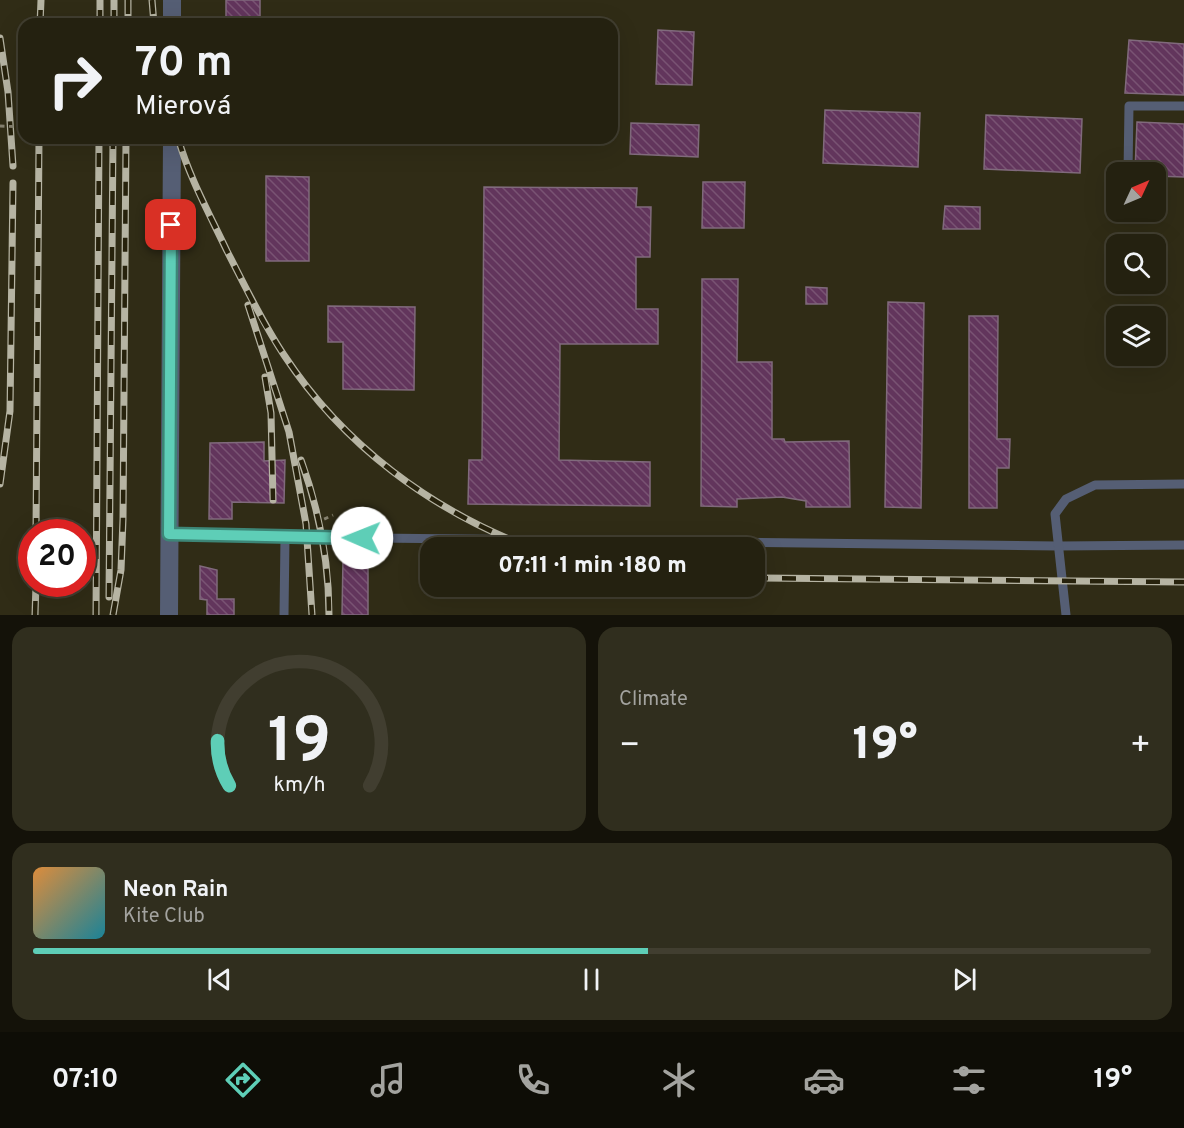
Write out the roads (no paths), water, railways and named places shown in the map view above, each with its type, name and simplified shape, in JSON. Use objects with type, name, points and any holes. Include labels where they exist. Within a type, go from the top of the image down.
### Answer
[{"type":"street","points":[[172,0],[172,18]]},
{"type":"street","points":[[169,615],[172,144]]},
{"type":"lane","points":[[1128,162],[1129,106],[1184,106]]},
{"type":"lane","points":[[1066,615],[1055,514],[1066,499],[1095,485],[1184,484]]},
{"type":"lane","points":[[169,534],[1058,546],[1184,545]]},
{"type":"lane","points":[[284,615],[285,537]]},
{"type":"railway","points":[[40,18],[41,0]]},
{"type":"railway","points":[[100,0],[100,18]]},
{"type":"railway","points":[[114,0],[114,18]]},
{"type":"railway","points":[[128,0],[128,18]]},
{"type":"railway","points":[[152,0],[154,18]]},
{"type":"railway","points":[[0,38],[8,92],[13,166]]},
{"type":"railway","points":[[36,519],[39,144]]},
{"type":"railway","points":[[96,615],[99,144]]},
{"type":"railway","points":[[109,597],[113,144]]},
{"type":"railway","points":[[113,615],[121,570],[123,519],[126,144]]},
{"type":"railway","points":[[180,144],[200,196],[261,317],[307,388],[333,418],[392,471],[424,494],[506,537]]},
{"type":"railway","points":[[0,484],[10,411],[13,183]]},
{"type":"railway","points":[[248,305],[289,432],[306,524],[312,615]]},
{"type":"railway","points":[[265,377],[271,413],[273,500]]},
{"type":"railway","points":[[301,460],[322,536],[329,615]]},
{"type":"railway","points":[[765,578],[1184,582]]},
{"type":"railway","points":[[35,615],[36,597]]}]
